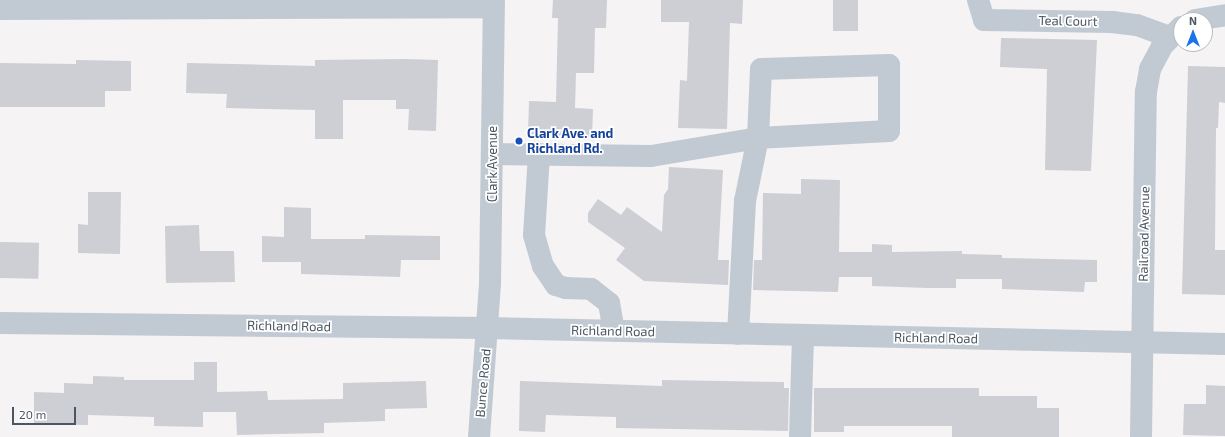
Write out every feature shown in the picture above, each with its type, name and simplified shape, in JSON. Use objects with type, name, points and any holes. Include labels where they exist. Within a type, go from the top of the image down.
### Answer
[{"type":"street","name":"Teal Court","points":[[978,0],[984,20],[1112,22],[1173,32]]},
{"type":"street","points":[[0,9],[191,5],[494,4]]},
{"type":"street","name":"Clark Avenue","points":[[488,328],[494,4]]},
{"type":"street","points":[[1213,18],[1225,16]]},
{"type":"street","name":"Railroad Avenue","points":[[1141,437],[1146,92],[1150,69],[1162,46],[1173,34]]},
{"type":"street","points":[[492,154],[651,156],[758,138],[889,132],[889,65],[761,69],[758,138],[745,201],[738,334]]},
{"type":"street","points":[[540,154],[534,235],[543,266],[556,285],[566,288],[592,289],[609,303],[614,331]]},
{"type":"street","name":"Richland Road","points":[[0,323],[488,328],[1225,344]]},
{"type":"street","name":"Bunce Road","points":[[479,437],[488,328]]},
{"type":"street","points":[[800,437],[803,335]]},
{"type":"building","points":[[553,0],[607,0],[606,28],[595,28],[594,73],[576,73],[575,108],[593,109],[592,137],[528,135],[529,101],[556,102],[558,18],[552,18]]},
{"type":"building","points":[[661,0],[743,0],[742,24],[730,23],[727,129],[678,128],[680,80],[687,81],[689,22],[661,22]]},
{"type":"building","points":[[833,0],[858,0],[858,31],[833,31]]},
{"type":"building","points":[[1001,38],[1097,40],[1091,171],[1045,170],[1047,69],[1000,67]]},
{"type":"building","points":[[76,60],[131,61],[131,91],[105,91],[105,107],[0,107],[0,63],[76,64]]},
{"type":"building","points":[[315,60],[438,60],[436,131],[408,130],[409,109],[396,109],[396,100],[343,100],[343,139],[315,139],[315,110],[226,108],[227,94],[186,93],[187,63],[315,66]]},
{"type":"building","points":[[1188,66],[1225,67],[1225,103],[1219,102],[1218,128],[1216,128],[1215,250],[1225,250],[1225,295],[1182,294]]},
{"type":"building","points":[[669,167],[723,170],[718,260],[729,260],[728,285],[644,281],[616,260],[625,248],[588,222],[588,213],[598,199],[621,215],[627,207],[662,232],[664,195],[668,189]]},
{"type":"building","points":[[801,179],[840,180],[839,252],[872,252],[872,244],[892,245],[892,252],[962,251],[962,254],[1002,255],[1002,258],[1097,260],[1097,282],[1085,282],[1084,292],[1002,289],[1002,279],[956,279],[956,288],[928,288],[872,286],[872,277],[839,277],[838,292],[753,290],[754,260],[762,260],[763,193],[801,194]]},
{"type":"building","points":[[88,192],[121,192],[120,254],[78,253],[78,224],[88,225]]},
{"type":"building","points":[[284,207],[311,208],[311,239],[365,239],[365,235],[440,236],[440,260],[401,260],[400,277],[301,274],[301,262],[262,262],[262,236],[284,237]]},
{"type":"building","points":[[199,225],[200,251],[234,251],[235,282],[166,283],[165,226]]},
{"type":"building","points":[[0,242],[39,243],[38,279],[0,278]]},
{"type":"building","points":[[194,362],[217,362],[217,392],[267,391],[268,400],[343,399],[343,383],[426,381],[427,408],[385,409],[385,421],[324,423],[324,433],[237,435],[236,412],[203,412],[203,427],[154,426],[154,417],[88,415],[88,425],[34,424],[34,392],[64,393],[64,383],[93,384],[93,376],[124,377],[124,380],[194,380]]},
{"type":"building","points":[[662,380],[784,382],[784,388],[789,388],[788,431],[616,428],[616,417],[546,415],[545,432],[519,431],[520,381],[662,386]]},
{"type":"building","points":[[1206,385],[1225,386],[1225,436],[1183,435],[1184,404],[1206,404]]},
{"type":"building","points":[[814,388],[979,388],[979,396],[1037,396],[1037,408],[1059,408],[1059,437],[952,437],[952,426],[844,426],[844,432],[814,432]]},
{"type":"place","name":"Clark Ave. and Richland Rd.","points":[[519,141]]}]
